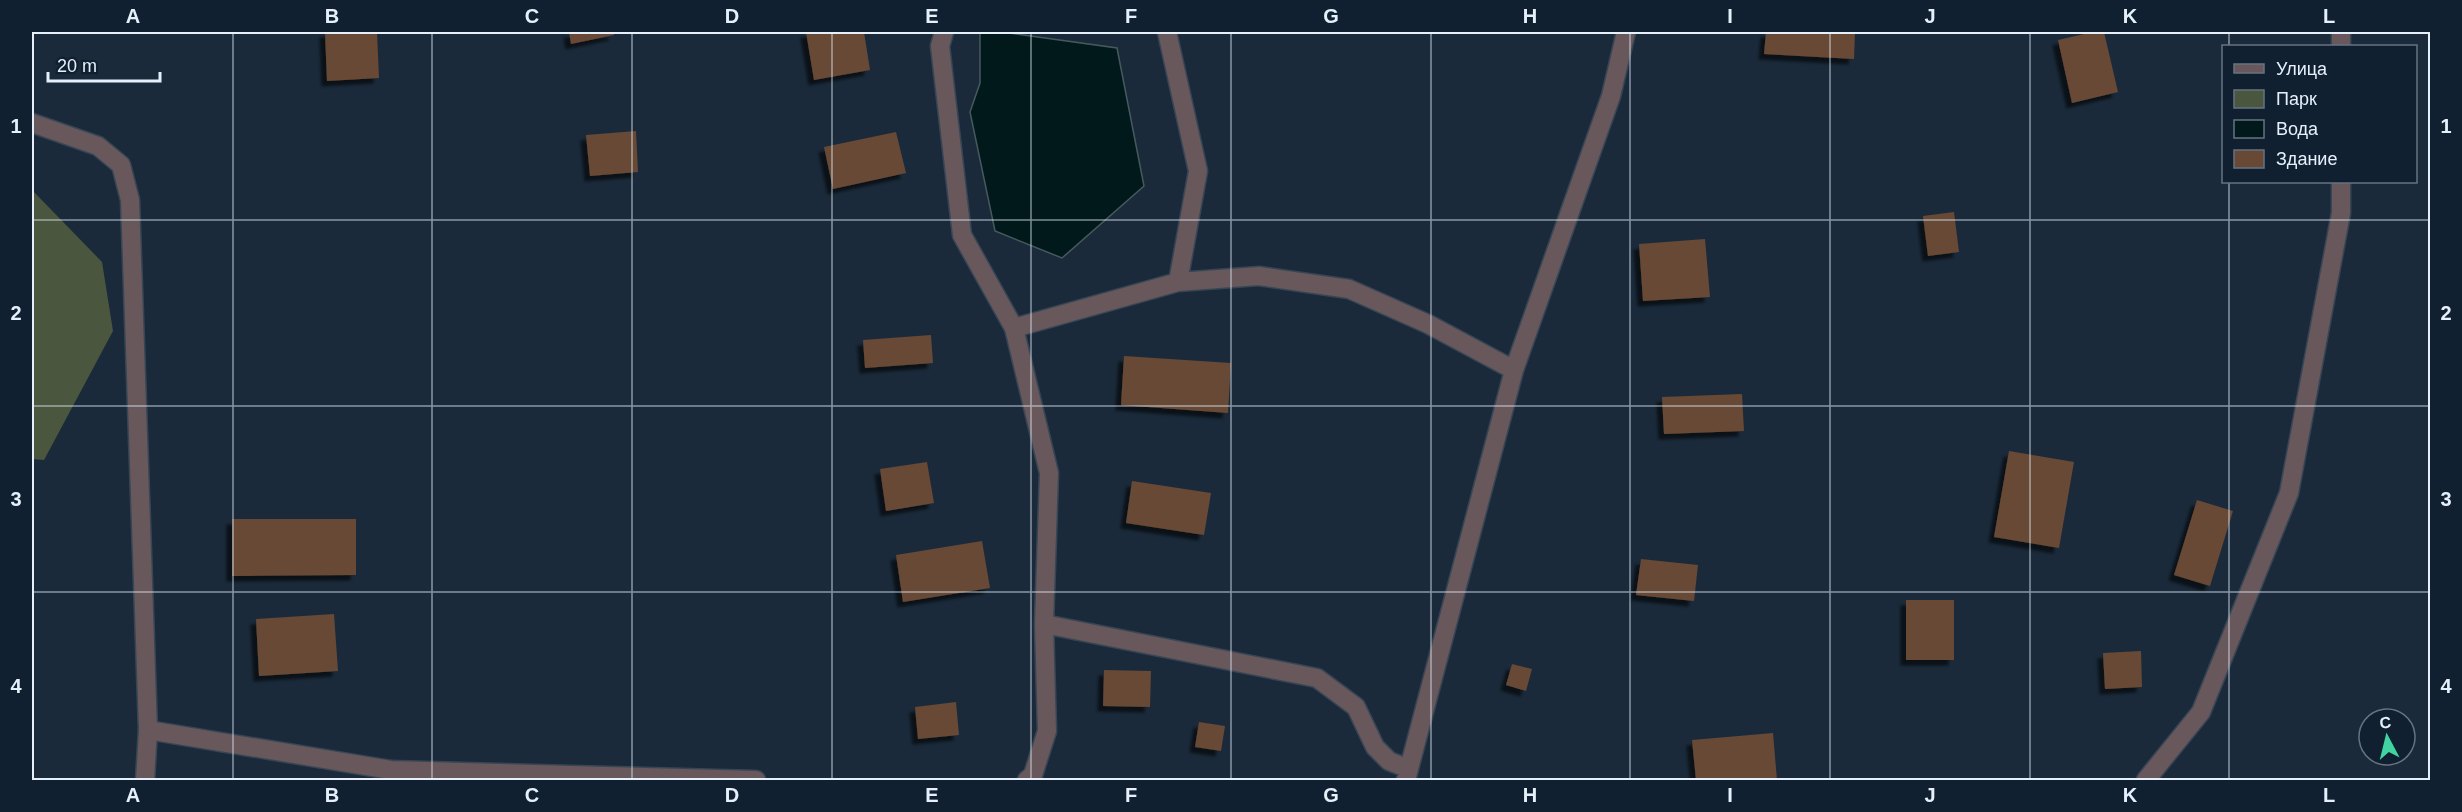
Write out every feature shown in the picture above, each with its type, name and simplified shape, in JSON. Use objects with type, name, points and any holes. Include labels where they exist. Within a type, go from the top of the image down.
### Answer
[{"type":"street","points":[[944,32],[940,46],[962,235],[1014,328],[1049,473],[1044,624],[1047,731],[1033,775],[1028,780]]},
{"type":"street","points":[[1167,32],[1198,171],[1178,282]]},
{"type":"street","points":[[1044,624],[1317,678],[1356,707],[1375,747],[1407,775],[1514,370],[1611,96],[1626,32]]},
{"type":"street","points":[[32,123],[98,146],[121,165],[130,200],[148,730],[145,780]]},
{"type":"street","points":[[2146,780],[2201,712],[2289,493],[2341,213],[2341,183]]},
{"type":"street","points":[[1014,328],[1178,282],[1259,276],[1349,288],[1428,324],[1514,370]]},
{"type":"street","points":[[148,730],[391,770],[756,780]]},
{"type":"green space","points":[[32,190],[102,262],[113,331],[44,460],[32,459]]},
{"type":"water","points":[[1002,32],[1117,48],[1144,186],[1062,258],[995,231],[970,112],[980,83],[980,33]]},
{"type":"building","points":[[325,32],[377,32],[379,78],[327,81]]},
{"type":"building","points":[[569,32],[614,32],[614,35],[571,44]]},
{"type":"building","points":[[806,32],[864,32],[870,70],[814,80]]},
{"type":"building","points":[[1766,32],[1855,32],[1854,59],[1764,54]]},
{"type":"building","points":[[2093,32],[2104,32],[2118,92],[2072,103],[2058,40]]},
{"type":"building","points":[[636,131],[638,172],[590,176],[586,135]]},
{"type":"building","points":[[896,132],[906,173],[833,189],[824,147]]},
{"type":"building","points":[[1954,212],[1959,252],[1928,256],[1923,216]]},
{"type":"building","points":[[1705,239],[1710,297],[1643,301],[1639,244]]},
{"type":"building","points":[[931,335],[933,363],[865,368],[863,340]]},
{"type":"building","points":[[1124,356],[1231,363],[1228,413],[1121,405]]},
{"type":"building","points":[[1742,394],[1744,431],[1664,434],[1662,397]]},
{"type":"building","points":[[2009,451],[2074,462],[2059,548],[1994,537]]},
{"type":"building","points":[[927,462],[934,503],[886,511],[880,469]]},
{"type":"building","points":[[1132,481],[1211,493],[1204,535],[1126,523]]},
{"type":"building","points":[[2197,500],[2233,511],[2210,586],[2174,575]]},
{"type":"building","points":[[232,519],[356,519],[356,575],[232,576]]},
{"type":"building","points":[[982,541],[990,588],[903,602],[896,555]]},
{"type":"building","points":[[1641,559],[1698,565],[1694,601],[1636,595]]},
{"type":"building","points":[[1906,600],[1954,600],[1954,660],[1906,660]]},
{"type":"building","points":[[334,614],[338,671],[259,676],[256,619]]},
{"type":"building","points":[[2141,651],[2142,687],[2105,689],[2103,653]]},
{"type":"building","points":[[1512,664],[1532,669],[1526,691],[1506,685]]},
{"type":"building","points":[[1104,670],[1151,671],[1150,707],[1103,706]]},
{"type":"building","points":[[956,702],[959,735],[918,739],[915,707]]},
{"type":"building","points":[[1199,722],[1225,726],[1221,751],[1195,747]]},
{"type":"building","points":[[1773,733],[1777,780],[1696,780],[1692,740]]}]
